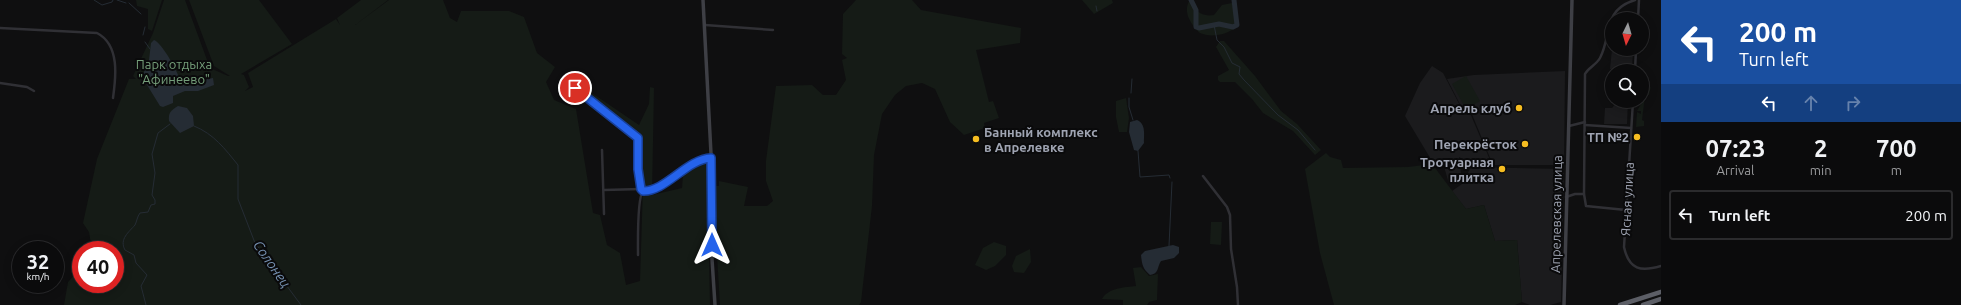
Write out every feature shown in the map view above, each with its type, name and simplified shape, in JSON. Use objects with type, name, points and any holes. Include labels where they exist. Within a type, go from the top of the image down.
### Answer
[{"type":"highway","points":[[1620,305],[1661,292]]},
{"type":"highway","points":[[1643,305],[1661,300]]},
{"type":"street","points":[[703,0],[711,158],[715,305]]},
{"type":"street","name":"Апрелевская улица","points":[[1565,305],[1566,196],[1572,0]]},
{"type":"street","points":[[1626,210],[1586,206],[1584,194],[1585,123],[1583,118],[1585,74],[1600,58],[1612,17],[1623,6],[1635,0]]},
{"type":"street","points":[[1638,12],[1639,0]]},
{"type":"street","points":[[704,25],[773,30]]},
{"type":"street","points":[[0,28],[97,33],[104,37],[112,50],[116,68],[113,98]]},
{"type":"street","points":[[0,84],[27,87],[34,91]]},
{"type":"street","points":[[575,88],[638,138],[638,169],[642,190],[638,222],[638,255]]},
{"type":"street","name":"Ясная улица","points":[[1632,108],[1624,247],[1628,260],[1637,268],[1649,270],[1661,266]]},
{"type":"street","points":[[1568,127],[1585,123],[1631,128]]},
{"type":"street","points":[[602,150],[604,214]]},
{"type":"street","points":[[604,190],[642,190],[656,188],[699,160],[711,158]]},
{"type":"street","points":[[1203,176],[1227,207],[1230,215],[1231,249],[1237,287],[1238,305]]},
{"type":"street","points":[[1566,196],[1584,194]]},
{"type":"shaded area","points":[[154,40],[170,59],[180,81],[186,83],[213,78],[214,85],[198,91],[185,91],[173,96],[173,103],[163,107],[160,106],[144,80],[143,74],[149,60],[151,43]]},
{"type":"shaded area","points":[[1611,56],[1633,56],[1632,64],[1610,64]]},
{"type":"shaded area","points":[[1432,66],[1443,73],[1465,115],[1470,113],[1490,160],[1471,163],[1459,157],[1462,182],[1449,184],[1443,163],[1435,166],[1405,116],[1420,83]]},
{"type":"shaded area","points":[[1565,71],[1564,165],[1493,165],[1471,112],[1465,114],[1447,79],[1474,75]]},
{"type":"shaded area","points":[[178,106],[187,108],[193,116],[194,126],[180,133],[169,121],[170,112]]},
{"type":"shaded area","points":[[1605,108],[1628,108],[1627,124],[1604,124]]},
{"type":"shaded area","points":[[1137,120],[1142,124],[1144,133],[1144,143],[1138,151],[1134,150],[1129,132],[1130,122]]},
{"type":"shaded area","points":[[1471,167],[1564,169],[1561,302],[1550,305],[1530,305],[1522,302],[1517,240],[1495,241],[1484,205],[1466,209],[1452,191],[1462,184]]},
{"type":"shaded area","points":[[1173,245],[1179,247],[1179,253],[1174,258],[1161,261],[1156,272],[1150,275],[1143,266],[1141,255],[1145,251]]},
{"type":"green space","points":[[136,0],[162,0],[152,31],[148,29],[148,9],[137,6]]},
{"type":"green space","name":"Парк отдыха \"Афинеево\"","points":[[164,0],[185,0],[210,68],[230,76],[214,66],[189,0],[259,0],[292,44],[241,74],[244,75],[249,87],[245,91],[253,87],[248,73],[336,19],[340,25],[337,18],[361,0],[388,0],[355,25],[389,0],[443,0],[450,18],[457,22],[461,11],[509,11],[524,17],[537,53],[555,67],[546,82],[554,100],[576,109],[593,213],[600,215],[607,245],[620,253],[626,285],[640,281],[643,185],[641,137],[583,90],[583,87],[639,125],[649,104],[650,87],[654,88],[652,195],[682,188],[683,175],[685,171],[705,160],[707,161],[705,164],[708,164],[708,253],[710,305],[64,305],[68,282],[72,278],[72,293],[124,293],[124,241],[90,241],[89,232],[83,223],[97,159],[129,79],[136,79],[133,76],[153,33]]},
{"type":"green space","points":[[856,0],[912,0],[921,10],[1021,28],[1020,43],[976,50],[989,102],[993,101],[999,118],[984,123],[985,128],[964,135],[950,122],[935,89],[922,83],[906,86],[895,95],[882,114],[874,155],[872,206],[861,302],[859,305],[720,305],[716,238],[714,238],[714,186],[719,186],[719,181],[748,187],[744,206],[767,206],[773,201],[766,181],[766,161],[776,86],[812,85],[823,95],[836,95],[846,80],[842,60],[847,58],[842,54],[843,14]]},
{"type":"green space","points":[[1082,0],[1112,0],[1113,3],[1094,14]]},
{"type":"green space","points":[[1190,0],[1196,10],[1205,15],[1214,15],[1222,5],[1232,3],[1236,19],[1236,27],[1224,34],[1219,35],[1204,35],[1200,33],[1191,22],[1187,13]]},
{"type":"green space","points":[[1220,41],[1224,41],[1255,76],[1281,111],[1297,124],[1321,150],[1315,155],[1293,131],[1263,113],[1252,99],[1235,82],[1220,82],[1218,80],[1218,76],[1229,70],[1216,47]]},
{"type":"green space","points":[[1466,76],[1480,101],[1466,109],[1452,84]]},
{"type":"green space","points":[[1126,98],[1129,118],[1127,132],[1119,132],[1116,117],[1116,101]]},
{"type":"green space","points":[[1639,108],[1644,108],[1642,120],[1644,121],[1644,126],[1636,127],[1637,112],[1641,114],[1641,111],[1637,111]]},
{"type":"green space","points":[[1326,153],[1330,157],[1341,160],[1343,168],[1408,167],[1432,164],[1466,209],[1484,205],[1495,241],[1517,240],[1522,302],[1515,305],[1334,305],[1320,253],[1305,169]]},
{"type":"green space","points":[[1211,222],[1222,222],[1221,245],[1210,244]]},
{"type":"green space","points":[[994,242],[1006,246],[1006,255],[995,266],[986,270],[975,265],[983,248]]},
{"type":"green space","points":[[1030,249],[1031,262],[1024,273],[1014,272],[1012,266],[1016,256]]},
{"type":"green space","points":[[1141,267],[1149,276],[1158,274],[1157,300],[1149,302],[1147,305],[1123,305],[1123,300],[1102,299],[1112,290],[1136,286],[1133,268]]},
{"type":"waterway","name":"Солонец","points":[[94,0],[102,5],[112,2],[113,0]]},
{"type":"waterway","name":"Солонец","points":[[117,0],[126,3]]},
{"type":"waterway","points":[[1191,0],[1196,10],[1196,27],[1199,28],[1219,24],[1233,27],[1237,25],[1234,0]]},
{"type":"waterway","name":"Солонец","points":[[129,3],[141,14]]},
{"type":"waterway","points":[[1096,6],[1097,11]]},
{"type":"waterway","points":[[1214,25],[1217,40],[1224,47],[1232,63],[1240,67],[1239,74],[1278,115],[1298,130],[1315,150]]},
{"type":"waterway","name":"Солонец","points":[[143,35],[145,27]]},
{"type":"waterway","name":"Солонец","points":[[145,42],[150,49]]},
{"type":"waterway","points":[[1131,93],[1132,79]]},
{"type":"waterway","points":[[1129,98],[1129,107],[1133,120]]},
{"type":"waterway","points":[[146,305],[141,286],[147,275],[136,263],[134,255],[125,250],[123,242],[135,225],[140,213],[148,212],[151,205],[155,204],[155,200],[152,195],[155,173],[152,154],[158,133],[170,124]]},
{"type":"waterway","name":"Солонец","points":[[194,126],[201,129],[213,138],[224,148],[238,165],[238,199],[255,243],[301,305]]},
{"type":"waterway","points":[[1138,151],[1140,177],[1169,175],[1170,178]]},
{"type":"waterway","points":[[1169,246],[1172,182]]},
{"type":"place","name":"Апрель клуб","points":[[1519,108]]},
{"type":"place","name":"ТП №2","points":[[1637,137]]},
{"type":"place","name":"Банный комплекс в Апрелевке","points":[[976,139]]},
{"type":"place","name":"Перекрёсток","points":[[1525,144]]},
{"type":"place","name":"Тротуарная плитка","points":[[1502,169]]},
{"type":"route","points":[[575,88],[638,138],[638,169],[641,189],[643,191],[656,188],[699,160],[711,158],[712,245]]}]
